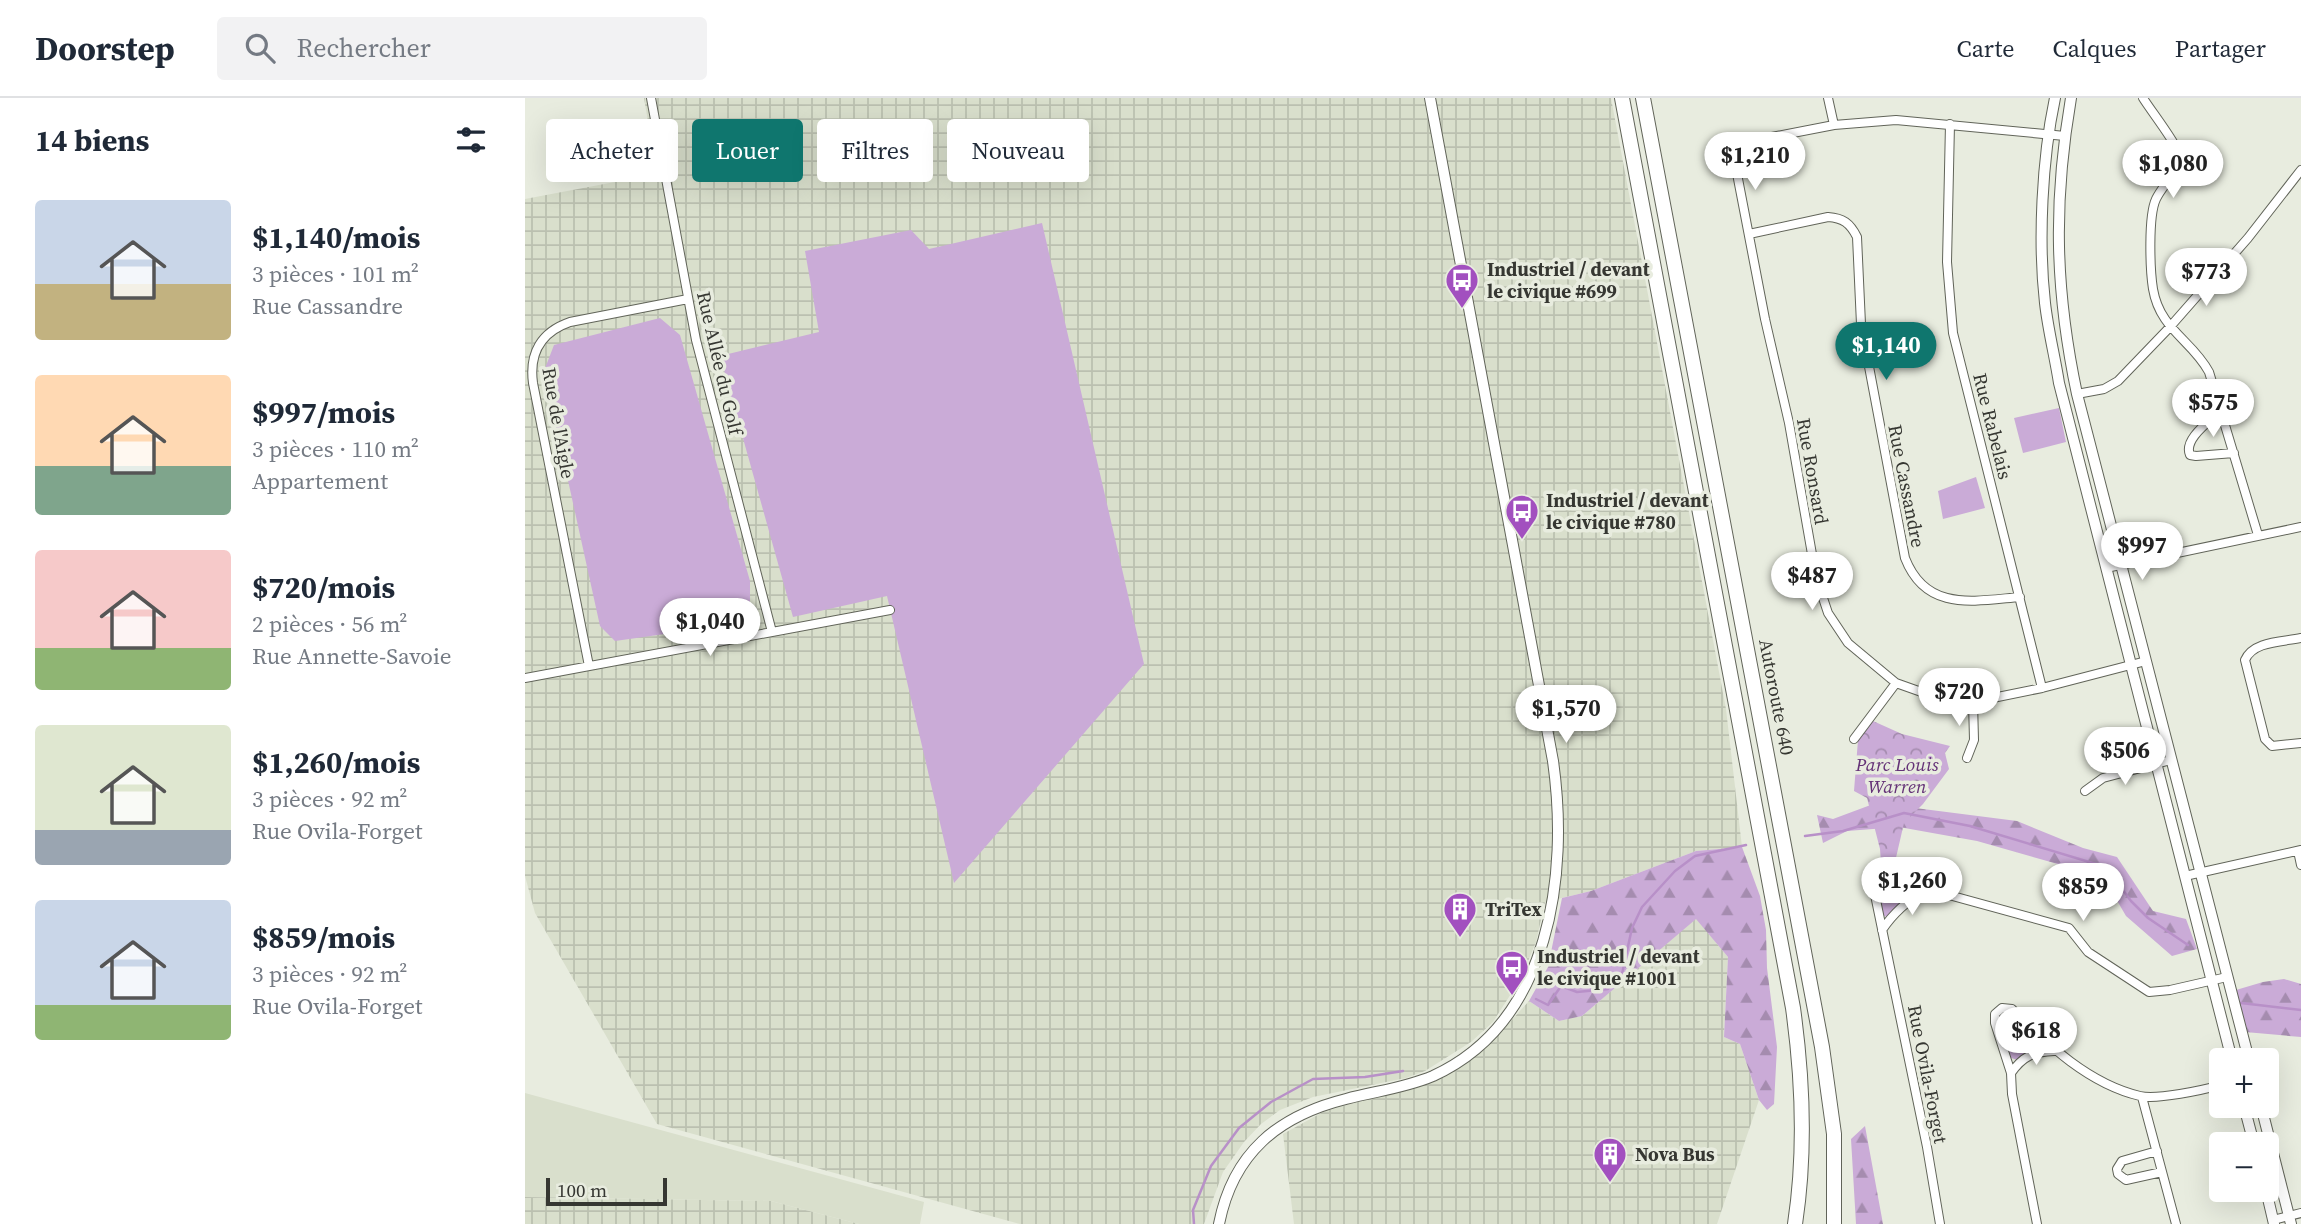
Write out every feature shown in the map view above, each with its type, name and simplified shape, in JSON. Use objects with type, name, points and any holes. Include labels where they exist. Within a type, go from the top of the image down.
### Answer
[{"type":"highway","points":[[1622,98],[1793,1008],[1800,1066],[1802,1116],[1795,1224]]},
{"type":"highway","name":"Autoroute 640","points":[[1643,98],[1822,1047],[1833,1122],[1834,1224]]},
{"type":"street","name":"Rue Allée du Golf","points":[[651,98],[702,364],[772,632]]},
{"type":"street","points":[[1219,1224],[1226,1196],[1242,1165],[1253,1149],[1275,1130],[1304,1113],[1333,1102],[1402,1087],[1430,1077],[1455,1063],[1484,1041],[1505,1018],[1532,974],[1551,913],[1558,842],[1553,761],[1430,98]]},
{"type":"street","points":[[1828,98],[1834,125],[1896,120],[2065,136]]},
{"type":"street","points":[[2055,98],[2047,134],[2043,191],[2045,303],[2059,383],[2229,1048]]},
{"type":"street","points":[[2071,98],[2059,192],[2059,275],[2066,340],[2077,394],[2246,1048]]},
{"type":"street","points":[[2143,98],[2178,152],[2177,167],[2155,200],[2151,221],[2153,289],[2169,328],[2203,361],[2258,535]]},
{"type":"street","name":"Rue Rabelais","points":[[1950,124],[1947,262],[1954,333],[2042,688]]},
{"type":"street","name":"Rue Ronsard","points":[[1834,125],[1746,142],[1736,149],[1734,158],[1765,319],[1789,423],[1816,577],[1828,613],[1848,643],[1896,683],[1927,694],[1973,702],[2042,688],[2146,661]]},
{"type":"street","points":[[2077,394],[2104,388],[2118,381],[2248,238],[2301,170]]},
{"type":"street","name":"Rue Cassandre","points":[[1749,234],[1828,217],[1840,218],[1851,226],[1857,237],[1861,324],[1910,573],[1920,586],[1959,601],[2020,597]]},
{"type":"street","name":"Rue de l'Aigle","points":[[589,666],[533,383],[532,360],[543,338],[558,326],[688,299]]},
{"type":"street","points":[[2221,411],[2189,442],[2187,450],[2190,455],[2196,456],[2234,453]]},
{"type":"street","points":[[2106,568],[2301,527]]},
{"type":"street","points":[[525,678],[890,610]]},
{"type":"street","points":[[2301,638],[2256,647],[2249,652],[2245,660],[2265,739],[2272,746],[2301,743]]},
{"type":"street","points":[[1854,739],[1896,683]]},
{"type":"street","points":[[1966,758],[1974,740],[1973,702]]},
{"type":"street","points":[[2085,792],[2103,778],[2171,761]]},
{"type":"street","points":[[2185,876],[2299,850],[2301,865]]},
{"type":"street","name":"Rue Ovila-Forget","points":[[1940,1224],[1875,895],[1876,884],[1887,878],[2069,928],[2088,952],[2149,992],[2227,977]]},
{"type":"street","points":[[1882,930],[1891,916],[1910,898],[1927,889]]},
{"type":"street","points":[[2037,1224],[2012,1094],[2011,1073],[1995,1023],[1995,1014],[2002,1008],[2012,1009],[2054,1051],[2103,1082],[2142,1097],[2209,1087]]},
{"type":"street","points":[[2011,1073],[2029,1054],[2054,1051]]},
{"type":"street","points":[[2142,1097],[2176,1224]]},
{"type":"street","points":[[2263,1118],[2290,1220]]},
{"type":"street","points":[[2157,1151],[2122,1161],[2117,1169],[2118,1174],[2126,1180],[2133,1180],[2162,1172]]},
{"type":"street","points":[[2269,1202],[2274,1222],[2290,1220],[2301,1213]]},
{"type":"shaded area","points":[[644,98],[1611,98],[1726,709],[1742,847],[1696,851],[1591,891],[1545,902],[1536,942],[1521,978],[1493,1022],[1471,1042],[1425,1071],[1406,1078],[1313,1097],[1280,1110],[1261,1124],[1244,1142],[1223,1172],[1204,1224],[1020,1224],[657,1124],[535,913],[525,876],[525,199],[615,182],[678,182],[678,119],[648,119]]},
{"type":"shaded area","points":[[1696,918],[1728,957],[1724,1037],[1740,1044],[1759,1100],[1717,1224],[1294,1224],[1283,1134],[1323,1112],[1444,1077],[1473,1057],[1499,1034],[1529,1001],[1559,1021],[1582,1016]]},
{"type":"shaded area","points":[[525,1093],[924,1202],[920,1224],[859,1224],[771,1201],[525,1197]]},
{"type":"shaded area","points":[[525,1197],[771,1201],[859,1224],[525,1224]]},
{"type":"green space","points":[[1042,223],[1144,664],[954,883],[887,596],[793,617],[720,356],[819,332],[805,251],[911,230],[929,249]]},
{"type":"green space","points":[[660,318],[680,335],[750,581],[750,602],[729,625],[615,641],[600,626],[544,371],[554,345]]},
{"type":"green space","points":[[2059,408],[2066,442],[2023,453],[2014,418]]},
{"type":"green space","points":[[1976,477],[1985,508],[1943,519],[1938,491]]},
{"type":"green space","name":"Parc Louis Warren","points":[[1873,721],[1902,734],[1950,746],[1945,753],[1949,769],[1923,804],[1904,823],[1892,875],[1882,877],[1880,849],[1867,798],[1854,791],[1858,740]]},
{"type":"green space","points":[[1876,803],[2017,821],[2083,848],[2117,857],[2153,911],[2186,919],[2197,949],[2172,956],[2126,916],[2108,885],[2079,870],[1977,841],[1899,827],[1847,831],[1823,843],[1817,815],[1833,819]]},
{"type":"green space","points":[[1742,847],[1760,896],[1766,930],[1767,968],[1777,1047],[1774,1104],[1767,1110],[1759,1100],[1740,1044],[1724,1037],[1728,957],[1696,919],[1582,1016],[1559,1021],[1529,1001],[1548,967],[1562,898],[1591,891],[1696,851]]},
{"type":"green space","points":[[1887,878],[1912,887],[1910,898],[1891,917],[1882,916],[1876,884]]},
{"type":"green space","points":[[2284,979],[2301,984],[2301,1037],[2245,1032],[2236,990]]},
{"type":"green space","points":[[2012,1009],[2037,1034],[2029,1054],[2020,1061],[2006,1056],[1995,1014]]},
{"type":"green space","points":[[1865,1126],[1883,1224],[1856,1224],[1851,1139]]},
{"type":"waterway","points":[[1805,836],[1843,831],[1904,813],[1970,826],[2106,867],[2131,901],[2148,918],[2188,945]]},
{"type":"waterway","points":[[1536,999],[1548,1005],[1561,986],[1577,992],[1608,989],[1622,974],[1632,928],[1642,907],[1675,871],[1695,856],[1746,845]]},
{"type":"waterway","points":[[2241,1003],[2301,1010]]},
{"type":"waterway","points":[[1194,1224],[1193,1210],[1211,1166],[1239,1128],[1271,1102],[1313,1079],[1365,1077],[1403,1071]]},
{"type":"place","name":"Industriel / devant le civique #699","points":[[1462,310]]},
{"type":"place","name":"Industriel / devant le civique #780","points":[[1522,541]]},
{"type":"place","name":"TriTex","points":[[1460,939]]},
{"type":"place","name":"Industriel / devant le civique #1001","points":[[1512,997]]},
{"type":"place","name":"Nova Bus","points":[[1610,1184]]}]
